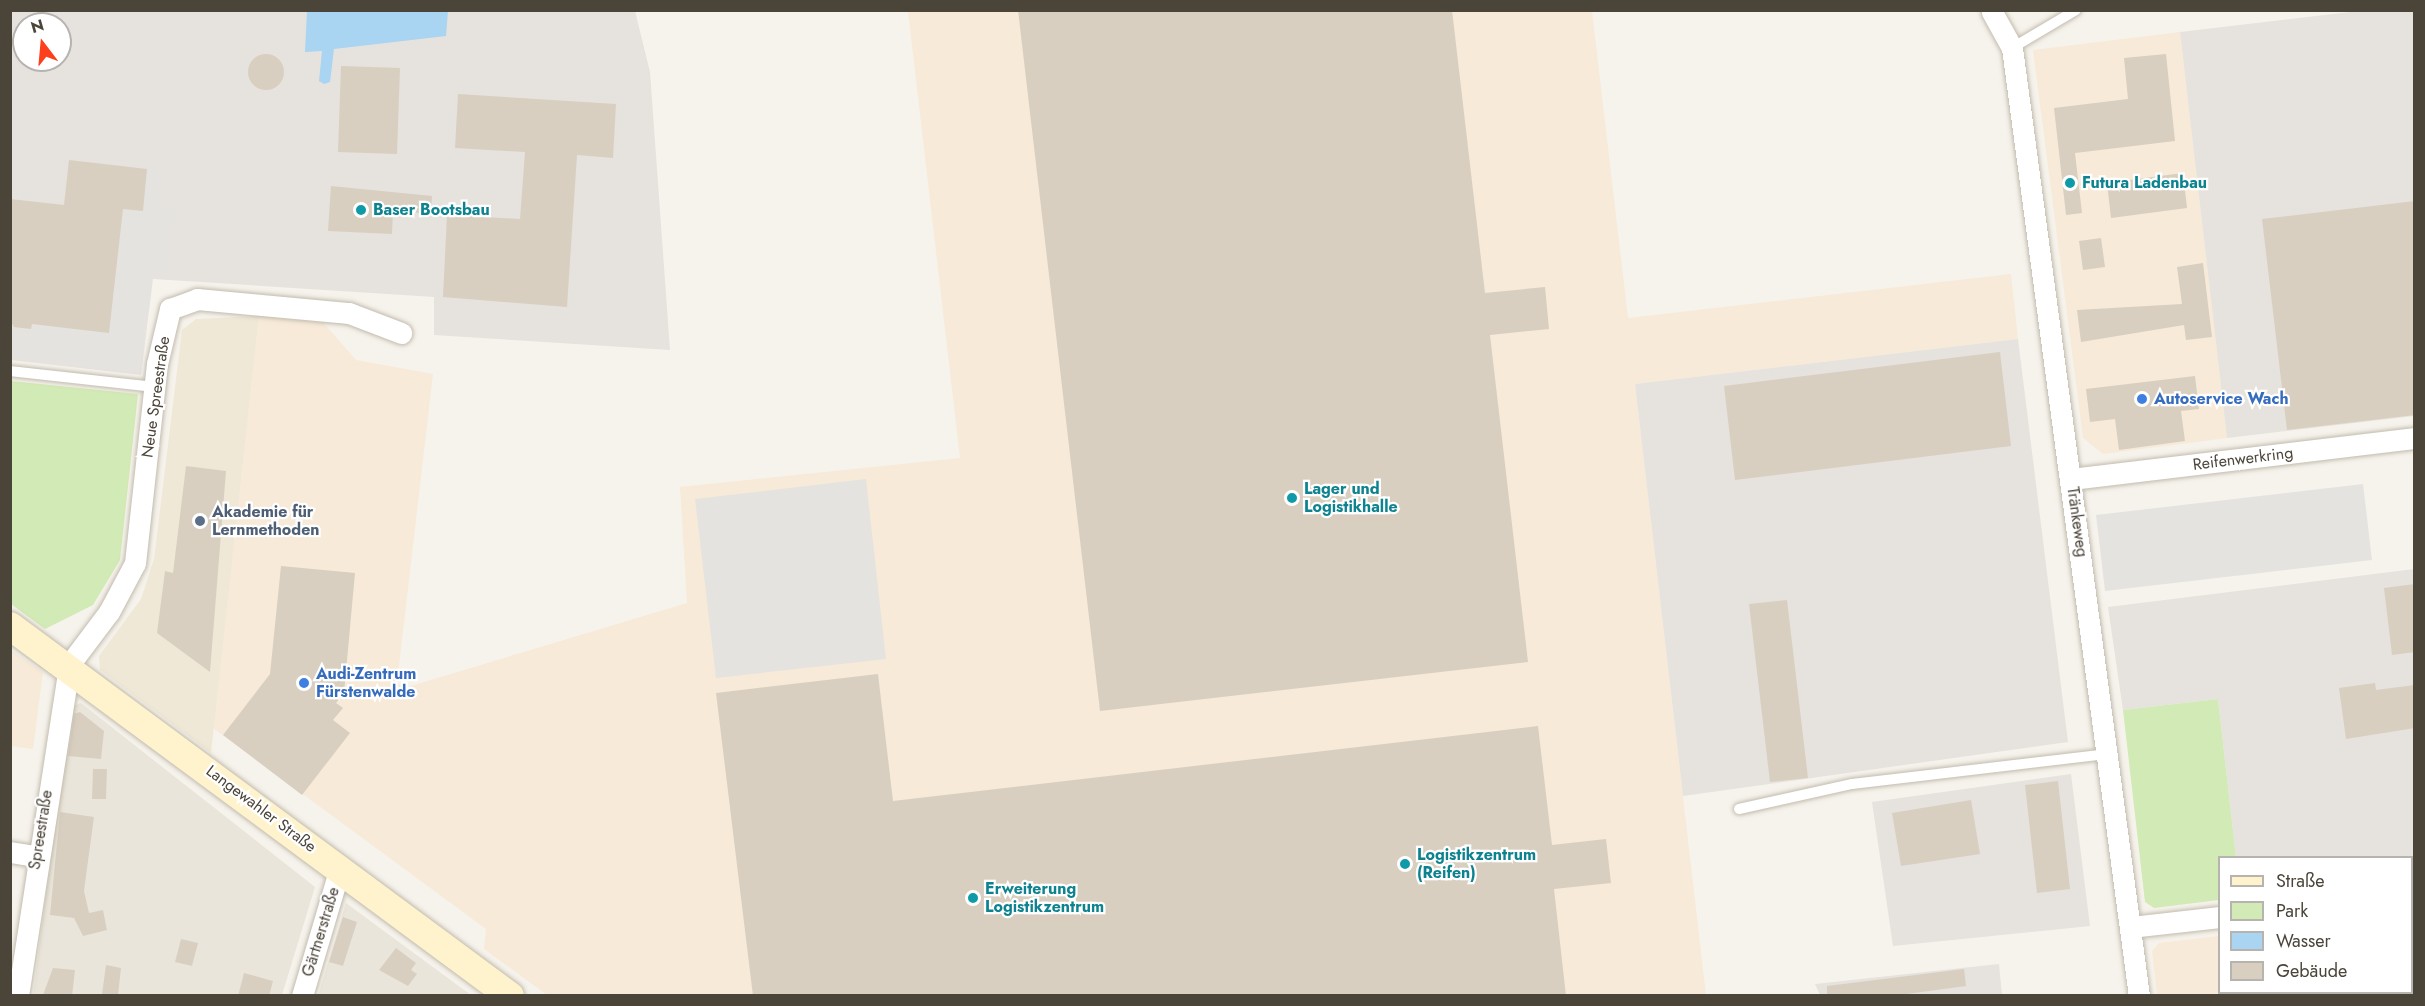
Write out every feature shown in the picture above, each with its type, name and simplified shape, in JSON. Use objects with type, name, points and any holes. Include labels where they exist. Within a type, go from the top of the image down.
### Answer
[{"type":"street","name":"Tränkeweg","points":[[1992,12],[2012,48],[2072,479],[2139,996]]},
{"type":"street","name":"Neue Spreestraße","points":[[69,665],[110,612],[135,563],[154,387],[170,309],[197,299],[350,313],[402,333]]},
{"type":"street","name":"Reifenwerkring","points":[[2072,479],[2415,438]]},
{"type":"street","name":"Langewahler Straße","points":[[10,626],[69,665],[510,996]]},
{"type":"street","name":"Spreestraße","points":[[18,996],[36,856],[69,665]]},
{"type":"street","points":[[10,852],[36,856]]},
{"type":"street","name":"Gärtnerstraße","points":[[302,996],[340,868]]},
{"type":"street","points":[[2131,927],[2218,917]]},
{"type":"lane","points":[[2012,48],[2076,10]]},
{"type":"lane","points":[[10,371],[154,387]]},
{"type":"lane","points":[[1739,809],[1852,784],[2108,754]]},
{"type":"shaded area","points":[[11,11],[635,11],[650,72],[670,350],[434,335],[434,297],[153,279],[141,375],[11,360]]},
{"type":"shaded area","points":[[908,11],[1592,11],[1628,318],[2011,274],[2018,339],[1635,384],[1706,995],[547,995],[484,949],[486,929],[213,728],[259,316],[321,320],[356,360],[433,374],[397,683],[404,688],[687,603],[680,487],[960,458]]},
{"type":"shaded area","points":[[2359,11],[2414,11],[2414,416],[2227,438],[2180,32]]},
{"type":"shaded area","points":[[2180,32],[2227,438],[2103,454],[2083,438],[2033,50]]},
{"type":"shaded area","points":[[147,169],[162,170],[157,209],[174,211],[166,278],[152,276],[141,373],[11,358],[11,320],[14,328],[31,329],[32,324],[108,333],[123,209],[142,211]]},
{"type":"shaded area","name":"Akademie für Lernmethoden","points":[[259,316],[211,753],[100,670],[99,656],[141,599],[154,559],[182,330],[196,319]]},
{"type":"shaded area","points":[[2018,339],[2068,742],[1683,796],[1635,384]]},
{"type":"shaded area","points":[[866,479],[886,659],[716,678],[695,499]]},
{"type":"shaded area","points":[[2363,484],[2372,560],[2105,591],[2096,515]]},
{"type":"shaded area","points":[[2414,569],[2414,879],[2413,856],[2236,856],[2218,699],[2123,710],[2108,607]]},
{"type":"shaded area","points":[[11,650],[43,672],[33,749],[11,746]]},
{"type":"shaded area","points":[[81,703],[315,887],[282,995],[33,996],[70,707]]},
{"type":"shaded area","points":[[2071,774],[2090,926],[1893,946],[1872,802]]},
{"type":"shaded area","points":[[346,903],[471,995],[318,996]]},
{"type":"shaded area","points":[[2218,936],[2218,994],[2413,994],[2414,969],[2414,995],[2157,995],[2152,951],[2159,943]]},
{"type":"shaded area","points":[[1999,964],[2002,995],[1820,995],[1815,984]]},
{"type":"green space","points":[[11,381],[138,394],[120,560],[93,605],[45,629],[11,604]]},
{"type":"green space","points":[[2218,699],[2236,856],[2218,856],[2218,900],[2154,908],[2145,902],[2123,710]]},
{"type":"water","points":[[307,11],[448,11],[446,36],[334,49],[330,82],[324,84],[319,81],[322,51],[305,52]]},
{"type":"building","name":"Lager und Logistikhalle","points":[[1018,10],[1452,10],[1485,293],[1545,287],[1549,329],[1490,335],[1528,662],[1100,711]]},
{"type":"building","points":[[266,54],[279,59],[284,72],[279,85],[266,90],[253,85],[248,72],[253,59]]},
{"type":"building","name":"Futura Ladenbau","points":[[2166,54],[2175,141],[2075,153],[2082,213],[2066,215],[2054,108],[2128,99],[2124,58]]},
{"type":"building","points":[[341,66],[400,68],[397,154],[338,152]]},
{"type":"building","points":[[458,94],[616,104],[613,158],[577,155],[567,307],[443,297],[447,215],[520,219],[525,152],[455,148]]},
{"type":"building","points":[[69,160],[147,169],[143,211],[123,209],[109,333],[32,324],[31,329],[14,327],[10,320],[10,199],[64,205]]},
{"type":"building","points":[[2183,173],[2187,208],[2111,218],[2107,183]]},
{"type":"building","name":"Baser Bootsbau","points":[[331,186],[432,196],[431,214],[393,211],[392,234],[328,231]]},
{"type":"building","points":[[2415,201],[2415,415],[2287,430],[2262,219]]},
{"type":"building","points":[[2101,238],[2105,267],[2083,270],[2079,241]]},
{"type":"building","points":[[2203,263],[2212,337],[2186,340],[2184,325],[2081,342],[2077,310],[2182,304],[2177,267]]},
{"type":"building","points":[[2000,352],[2011,446],[1735,480],[1724,386]]},
{"type":"building","name":"Autoservice Wach","points":[[2195,376],[2199,409],[2181,411],[2185,441],[2119,450],[2115,419],[2090,422],[2086,389]]},
{"type":"building","name":"Akademie für Lernmethoden","points":[[186,466],[226,471],[210,672],[157,633],[165,571],[173,573]]},
{"type":"building","name":"Audi-Zentrum Fürstenwalde","points":[[281,566],[355,573],[344,693],[336,703],[343,708],[333,720],[350,733],[302,795],[223,735],[270,674]]},
{"type":"building","points":[[2415,584],[2415,652],[2392,655],[2384,588]]},
{"type":"building","points":[[1787,600],[1808,778],[1770,782],[1749,604]]},
{"type":"building","points":[[878,674],[893,801],[1538,726],[1552,845],[1606,839],[1611,883],[1554,889],[1566,996],[753,996],[716,693]]},
{"type":"building","points":[[2375,683],[2376,690],[2415,685],[2415,728],[2346,739],[2339,688]]},
{"type":"building","points":[[80,712],[104,731],[101,759],[68,756],[74,714]]},
{"type":"building","points":[[93,769],[107,769],[106,799],[92,799]]},
{"type":"building","points":[[2058,781],[2070,889],[2037,893],[2025,785]]},
{"type":"building","points":[[1971,800],[1980,854],[1901,866],[1892,813]]},
{"type":"building","points":[[60,812],[94,817],[84,891],[89,913],[103,910],[107,930],[83,936],[74,918],[50,915]]},
{"type":"building","points":[[343,917],[357,922],[343,966],[329,962]]},
{"type":"building","points":[[181,939],[198,943],[192,966],[175,962]]},
{"type":"building","points":[[396,948],[416,963],[411,970],[417,974],[408,986],[379,970]]},
{"type":"building","points":[[106,965],[121,968],[118,995],[102,994]]},
{"type":"building","points":[[53,968],[75,970],[72,996],[43,995]]},
{"type":"building","points":[[1964,969],[1966,986],[1892,996],[1827,996],[1827,986]]},
{"type":"building","points":[[244,973],[273,981],[269,996],[238,996]]},
{"type":"place","name":"Futura Ladenbau","points":[[2070,183]]},
{"type":"place","name":"Baser Bootsbau","points":[[361,210]]},
{"type":"place","name":"Autoservice Wach","points":[[2142,399]]},
{"type":"place","name":"Lager und Logistikhalle","points":[[1292,498]]},
{"type":"place","name":"Akademie für Lernmethoden","points":[[200,521]]},
{"type":"place","name":"Audi-Zentrum Fürstenwalde","points":[[304,683]]},
{"type":"place","name":"Logistikzentrum (Reifen)","points":[[1405,864]]},
{"type":"place","name":"Erweiterung Logistikzentrum","points":[[973,898]]}]
